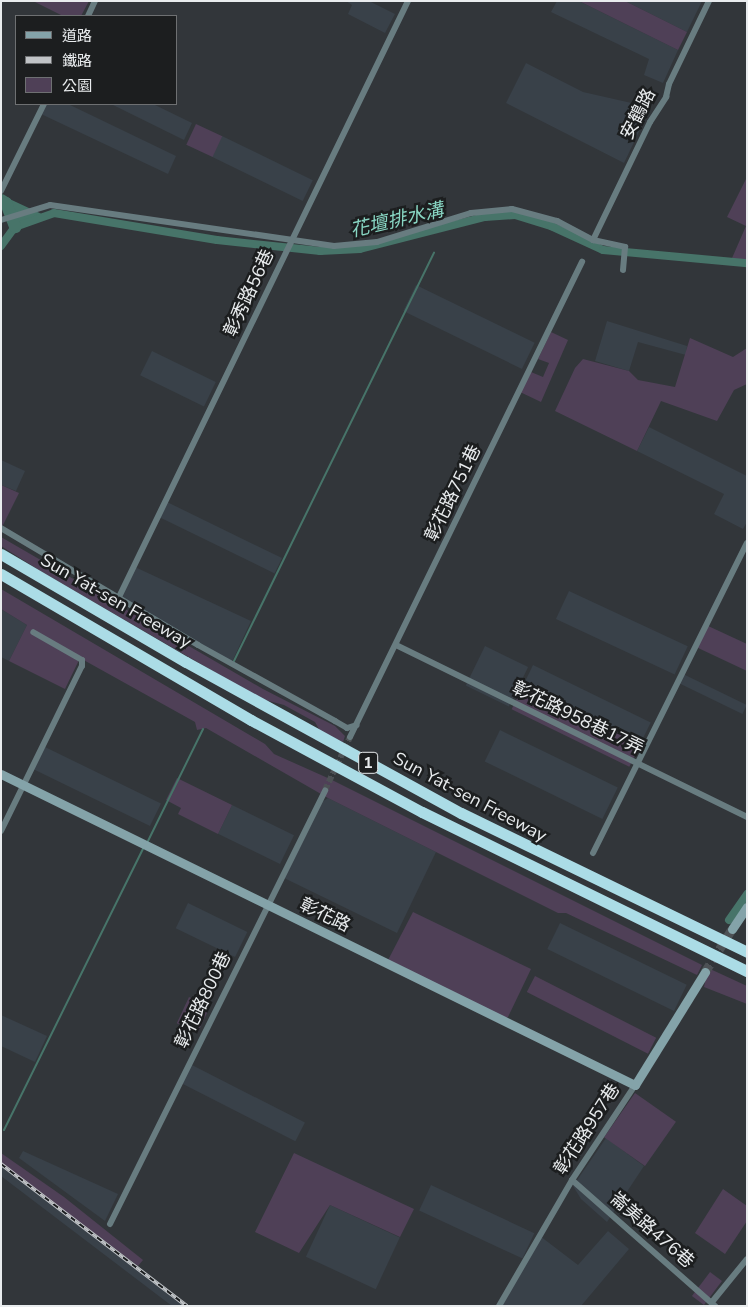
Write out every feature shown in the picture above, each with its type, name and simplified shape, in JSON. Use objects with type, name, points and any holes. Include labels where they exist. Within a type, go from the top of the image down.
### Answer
[{"type":"highway","name":"Sun Yat-sen Freeway","points":[[1,554],[203,672],[452,809],[747,952]]},
{"type":"highway","name":"Sun Yat-sen Freeway","points":[[1,574],[251,720],[422,812],[747,971]]},
{"type":"street","points":[[88,15],[95,1]]},
{"type":"street","name":"彰秀路56巷","points":[[118,599],[290,240],[408,1]]},
{"type":"street","name":"安鶴路","points":[[593,240],[650,122],[666,97],[669,84],[709,1]]},
{"type":"street","points":[[1,191],[44,105]]},
{"type":"street","points":[[1,220],[50,206],[334,246],[377,242],[471,213],[512,210],[557,221],[593,240],[625,247],[623,270]]},
{"type":"street","name":"彰花路751巷","points":[[350,737],[582,262]]},
{"type":"street","points":[[1,528],[118,599],[347,728],[357,725]]},
{"type":"street","points":[[593,853],[747,543]]},
{"type":"street","points":[[1,831],[82,666],[82,660],[33,632]]},
{"type":"street","name":"彰花路958巷17弄","points":[[396,645],[747,817]]},
{"type":"street","name":"彰花路","points":[[1,774],[635,1086]]},
{"type":"street","name":"彰花路800巷","points":[[110,1224],[325,790]]},
{"type":"street","points":[[732,929],[747,907]]},
{"type":"street","name":"彰花路957巷","points":[[499,1306],[572,1180],[635,1086],[705,972]]},
{"type":"street","name":"崙美路476巷","points":[[572,1180],[713,1304],[747,1259]]},
{"type":"shaded area","points":[[346,1],[369,1],[395,14],[385,33],[348,14],[352,5]]},
{"type":"shaded area","points":[[557,1],[579,1],[678,50],[663,83],[644,75],[649,59],[551,12]]},
{"type":"shaded area","points":[[625,1],[702,1],[687,32]]},
{"type":"shaded area","points":[[526,63],[583,92],[636,104],[649,111],[624,163],[506,103]]},
{"type":"shaded area","points":[[46,105],[70,105],[176,156],[168,174],[41,114]]},
{"type":"shaded area","points":[[113,105],[155,105],[192,123],[184,140]]},
{"type":"shaded area","points":[[222,136],[313,180],[303,201],[212,157]]},
{"type":"shaded area","points":[[1,195],[46,216],[56,216],[34,218],[15,227]]},
{"type":"shaded area","points":[[416,285],[535,343],[522,369],[403,311]]},
{"type":"shaded area","points":[[607,321],[687,346],[686,355],[638,342],[629,371],[595,361]]},
{"type":"shaded area","points":[[152,351],[216,382],[204,406],[140,375]]},
{"type":"shaded area","points":[[649,427],[747,476],[747,522],[743,529],[714,514],[724,494],[637,451]]},
{"type":"shaded area","points":[[1,460],[25,471],[16,491],[1,485]]},
{"type":"shaded area","points":[[167,502],[282,558],[275,573],[160,517]]},
{"type":"shaded area","points":[[135,567],[251,621],[231,664],[120,598]]},
{"type":"shaded area","points":[[569,591],[688,646],[675,674],[556,619]]},
{"type":"shaded area","points":[[1,609],[27,625],[9,661],[1,657]]},
{"type":"shaded area","points":[[485,646],[528,667],[509,707],[466,686]]},
{"type":"shaded area","points":[[533,665],[651,722],[641,743],[523,686]]},
{"type":"shaded area","points":[[683,674],[747,705],[742,714],[679,683]]},
{"type":"shaded area","points":[[500,730],[618,787],[602,819],[485,761]]},
{"type":"shaded area","points":[[45,747],[161,804],[150,826],[34,769]]},
{"type":"shaded area","points":[[328,798],[436,852],[397,933],[282,877],[319,804]]},
{"type":"shaded area","points":[[232,805],[294,835],[280,864],[218,834]]},
{"type":"shaded area","points":[[188,903],[247,932],[235,957],[176,928]]},
{"type":"shaded area","points":[[560,923],[687,985],[674,1011],[547,949]]},
{"type":"shaded area","points":[[1,1015],[47,1036],[35,1062],[1,1046]]},
{"type":"shaded area","points":[[190,1064],[305,1123],[295,1141],[180,1083]]},
{"type":"shaded area","points":[[606,1138],[644,1166],[607,1222],[581,1199],[573,1186]]},
{"type":"shaded area","points":[[23,1151],[118,1194],[105,1221],[19,1158]]},
{"type":"shaded area","points":[[1,1164],[189,1306],[172,1306],[1,1176]]},
{"type":"shaded area","points":[[431,1185],[534,1233],[522,1259],[419,1210]]},
{"type":"shaded area","points":[[330,1205],[400,1238],[376,1289],[306,1257]]},
{"type":"shaded area","points":[[608,1231],[629,1249],[581,1306],[500,1306],[540,1236],[578,1265]]},
{"type":"green space","points":[[33,1],[89,1],[82,15],[61,15]]},
{"type":"green space","points":[[579,1],[625,1],[687,32],[678,50]]},
{"type":"green space","points":[[196,124],[222,136],[213,157],[186,145]]},
{"type":"green space","points":[[747,177],[747,266],[729,265],[746,226],[727,217]]},
{"type":"green space","points":[[551,332],[568,340],[541,402],[520,392],[531,372],[543,377],[549,363],[538,359]]},
{"type":"green space","points":[[690,338],[733,357],[747,348],[747,384],[734,390],[717,421],[661,401],[637,451],[555,411],[575,368],[583,359],[629,371],[638,380],[675,387]]},
{"type":"green space","points":[[1,485],[19,493],[1,529]]},
{"type":"green space","points":[[1,537],[263,689],[335,726],[345,736],[343,742],[320,731],[315,722],[284,705],[261,699],[42,572],[1,546]]},
{"type":"green space","points":[[1,589],[265,744],[274,754],[330,779],[702,965],[697,975],[566,913],[558,913],[328,798],[206,728],[197,730],[195,722],[80,658],[65,689],[9,661],[27,625],[1,609]]},
{"type":"green space","points":[[706,625],[747,644],[747,671],[696,647]]},
{"type":"green space","points":[[523,686],[641,743],[629,767],[512,709]]},
{"type":"green space","points":[[177,778],[232,805],[218,834],[178,814],[181,808],[166,800]]},
{"type":"green space","points":[[413,912],[531,969],[508,1017],[504,1019],[387,962]]},
{"type":"green space","points":[[708,968],[747,986],[747,1004],[704,987]]},
{"type":"green space","points":[[535,976],[656,1038],[648,1054],[527,992]]},
{"type":"green space","points":[[189,997],[210,1007],[198,1033],[177,1023]]},
{"type":"green space","points":[[635,1093],[676,1122],[645,1166],[604,1137]]},
{"type":"green space","points":[[1,1153],[64,1197],[143,1260],[138,1266],[1,1164]]},
{"type":"green space","points":[[294,1153],[414,1209],[400,1237],[330,1205],[299,1253],[255,1232]]},
{"type":"green space","points":[[723,1189],[747,1206],[747,1221],[725,1254],[695,1233]]},
{"type":"green space","points":[[710,1272],[722,1281],[704,1305],[692,1296]]},
{"type":"waterway","points":[[1,200],[6,203],[15,227]]},
{"type":"waterway","name":"花壇排水溝","points":[[1,246],[15,227],[54,213],[217,240],[320,251],[360,249],[485,217],[515,215],[551,226],[603,250],[747,263]]},
{"type":"waterway","points":[[233,663],[434,253]]},
{"type":"waterway","points":[[147,843],[203,729]]},
{"type":"waterway","points":[[4,1130],[144,847]]},
{"type":"waterway","points":[[729,920],[747,894]]},
{"type":"tunnel","points":[[325,790],[350,737]]},
{"type":"tunnel","points":[[705,972],[732,929]]},
{"type":"railway","points":[[1,1164],[187,1306]]}]
